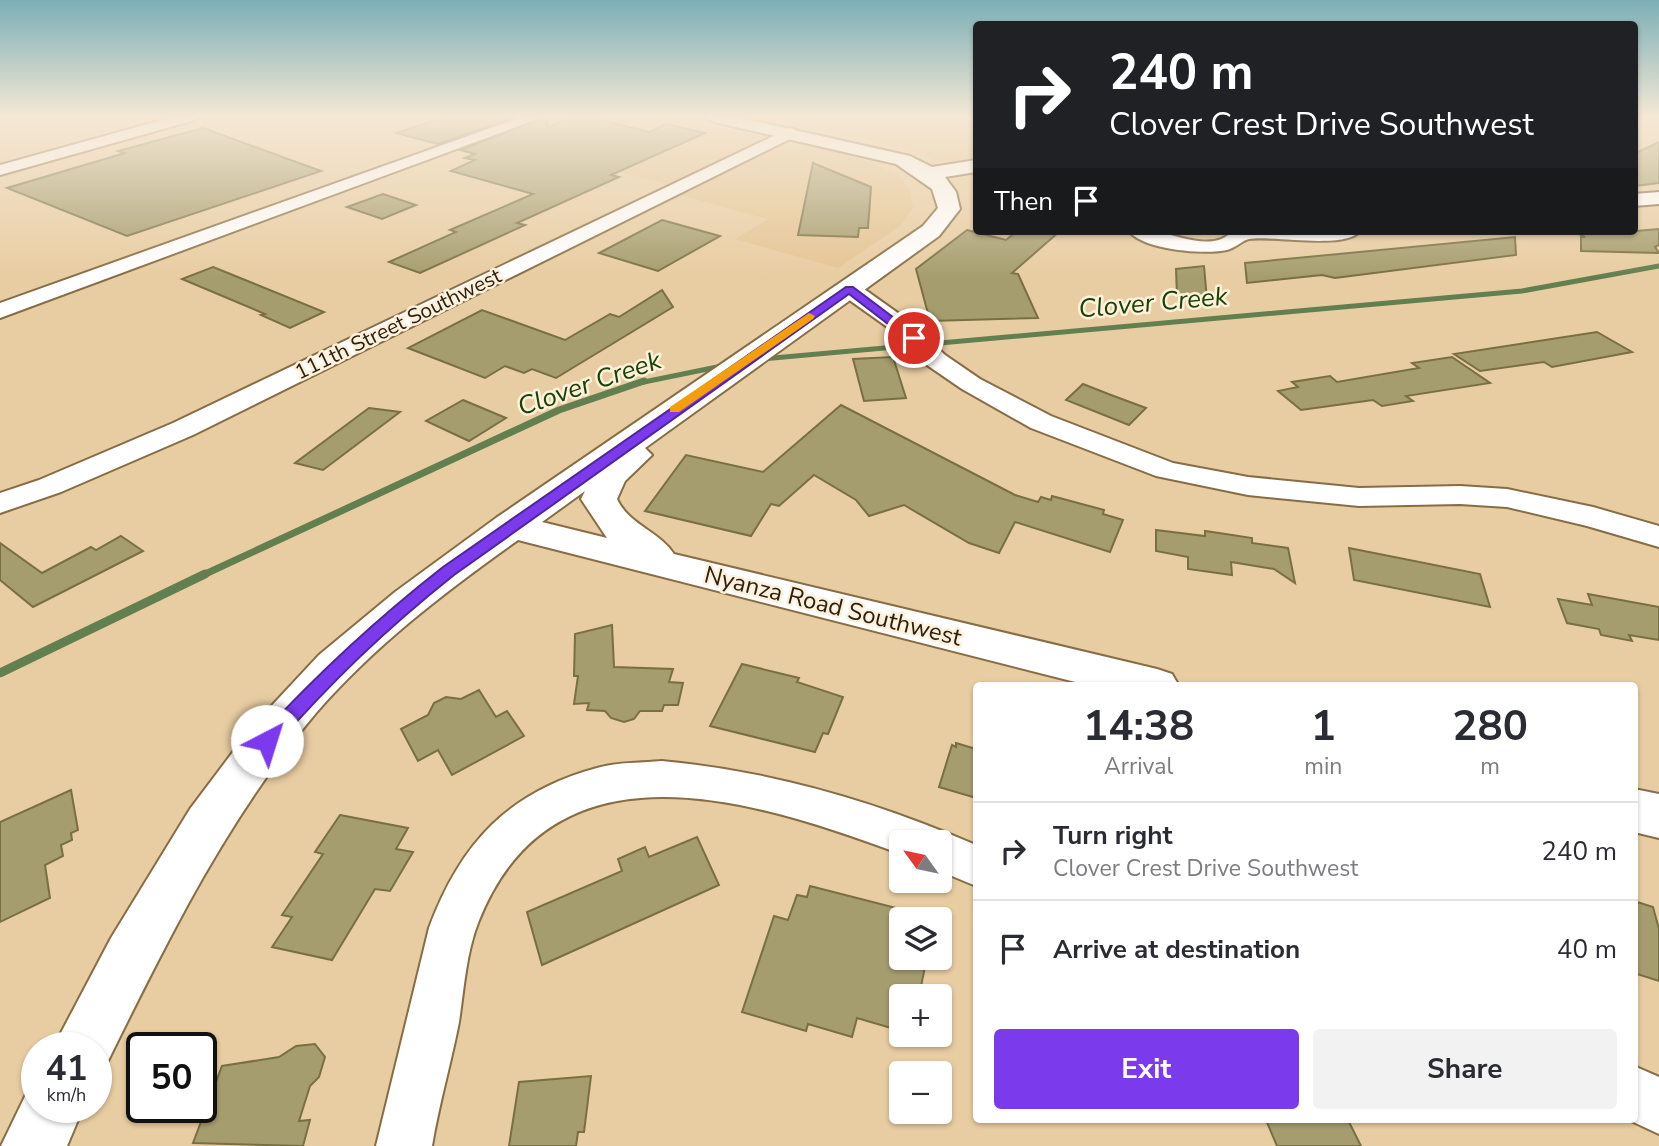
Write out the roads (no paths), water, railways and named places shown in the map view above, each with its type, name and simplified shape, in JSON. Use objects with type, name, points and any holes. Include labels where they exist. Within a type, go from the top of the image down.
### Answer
[{"type":"main road","points":[[92,1032],[205,828],[250,762],[301,700],[388,619],[509,526],[849,289],[945,218],[949,209],[947,193],[929,174],[922,170]]},
{"type":"main road","points":[[929,174],[950,170]]},
{"type":"main road","points":[[674,567],[622,533],[606,516],[599,499],[610,475],[629,460],[690,398]]},
{"type":"main road","name":"Nyanza Road Southwest","points":[[509,526],[1141,682]]},
{"type":"main road","points":[[1638,811],[1659,816]]},
{"type":"main road","points":[[33,1146],[44,1123]]},
{"type":"street","points":[[0,312],[388,170]]},
{"type":"street","name":"111th Street Southwest","points":[[0,503],[50,486],[183,429],[713,170]]},
{"type":"street","points":[[1638,200],[1659,198]]},
{"type":"street","points":[[1148,235],[1165,242],[1203,247],[1233,241],[1239,235]]},
{"type":"street","points":[[1286,235],[1311,235]]},
{"type":"street","points":[[849,289],[915,339],[936,360],[971,384],[1041,422],[1126,456],[1189,476],[1248,486],[1359,497],[1460,495],[1507,498],[1588,515],[1659,537]]},
{"type":"street","points":[[404,1146],[458,912],[500,841],[540,807],[600,782],[662,776],[772,792],[889,831]]},
{"type":"street","points":[[952,855],[973,865]]},
{"type":"street","points":[[1638,1095],[1659,1107]]},
{"type":"waterway","name":"Clover Creek","points":[[761,359],[1522,291],[1659,266]]},
{"type":"waterway","name":"Clover Creek","points":[[639,383],[727,365]]},
{"type":"waterway","name":"Clover Creek","points":[[201,576],[559,410],[644,381]]},
{"type":"waterway","name":"Clover Creek","points":[[0,673],[205,574]]}]
